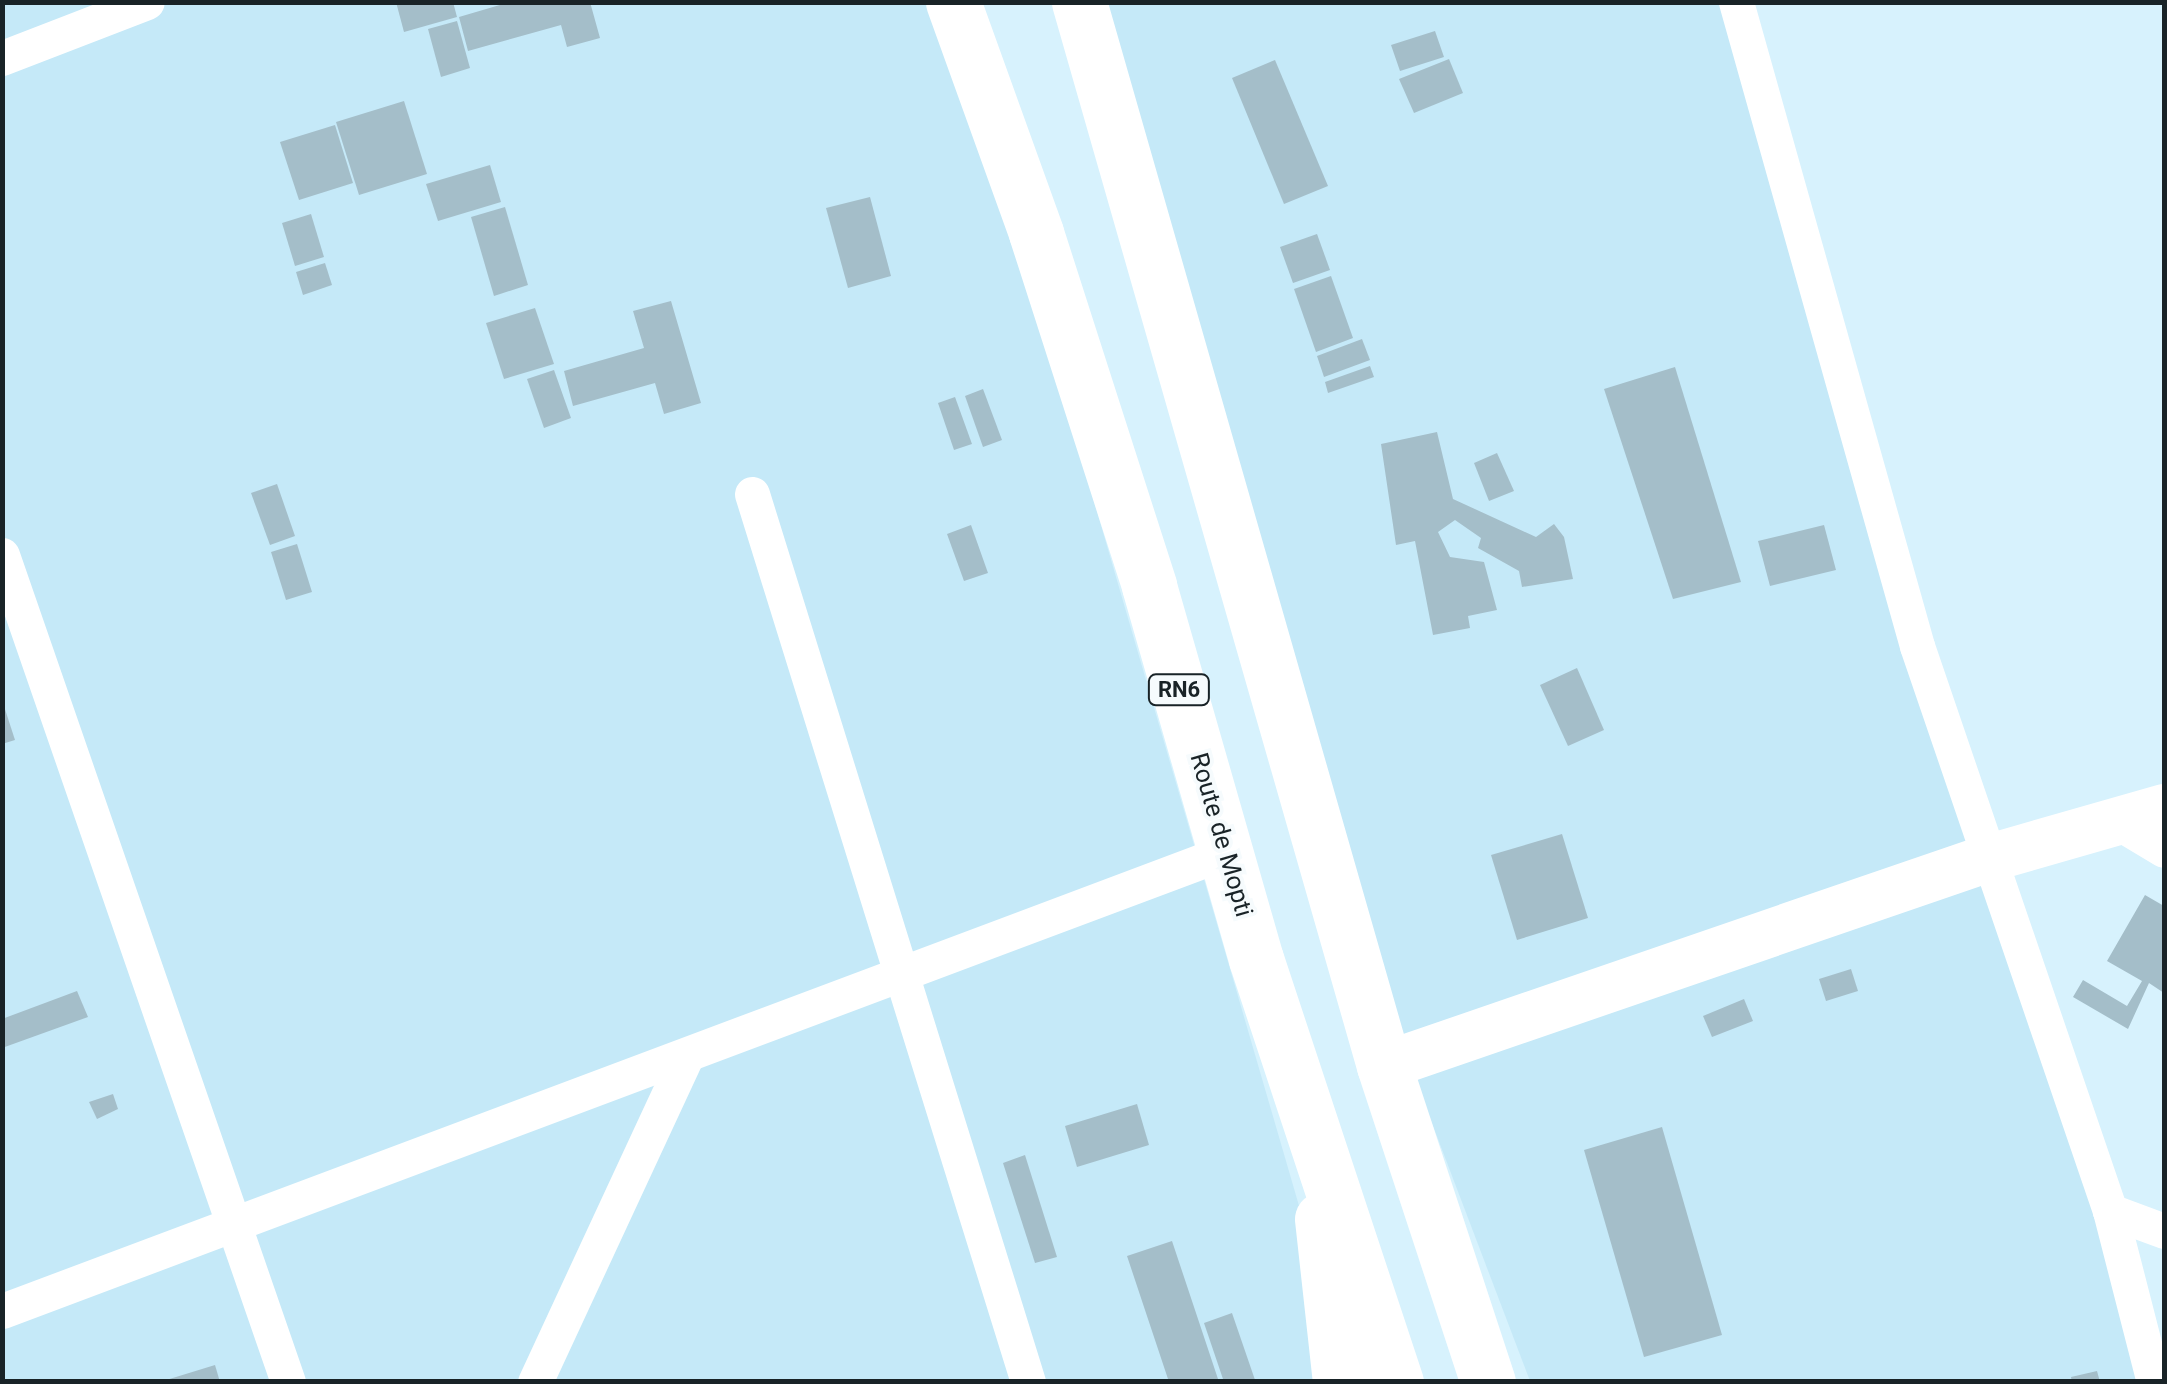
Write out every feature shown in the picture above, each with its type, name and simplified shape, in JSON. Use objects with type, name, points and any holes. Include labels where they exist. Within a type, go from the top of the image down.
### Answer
[{"type":"highway","name":"Route de Mopti","points":[[953,2],[1054,289],[1226,852],[1396,1382]]},
{"type":"highway","points":[[1079,2],[1384,1066],[1487,1375]]},
{"type":"highway","points":[[1315,1131],[1340,1382]]},
{"type":"street","points":[[2,58],[147,2]]},
{"type":"street","points":[[1736,2],[1917,646],[1986,859],[2110,1211],[2154,1382]]},
{"type":"street","points":[[752,494],[905,972],[1028,1382]]},
{"type":"street","points":[[2,555],[288,1382]]},
{"type":"street","points":[[1384,1066],[1986,859],[2164,808]]},
{"type":"street","points":[[2120,823],[2164,850]]},
{"type":"street","points":[[2,1311],[1226,852]]},
{"type":"street","points":[[535,1382],[686,1057]]},
{"type":"street","points":[[2110,1211],[2164,1231]]},
{"type":"shaded area","points":[[3,3],[949,3],[1350,1381],[3,1382]]},
{"type":"shaded area","points":[[1060,3],[1736,3],[2154,1381],[1530,1381],[1411,1068]]},
{"type":"building","points":[[396,2],[453,2],[457,17],[404,32]]},
{"type":"building","points":[[510,2],[590,2],[600,38],[567,47],[561,25],[468,51],[459,17]]},
{"type":"building","points":[[457,21],[470,68],[441,77],[428,29]]},
{"type":"building","points":[[1435,31],[1444,57],[1400,71],[1391,45]]},
{"type":"building","points":[[1449,59],[1463,93],[1414,113],[1399,79]]},
{"type":"building","points":[[1275,60],[1328,186],[1284,204],[1232,78]]},
{"type":"building","points":[[404,101],[427,174],[359,195],[336,122]]},
{"type":"building","points":[[335,125],[353,183],[299,200],[280,142]]},
{"type":"building","points":[[490,165],[501,202],[438,221],[426,184]]},
{"type":"building","points":[[870,197],[891,276],[848,288],[826,208]]},
{"type":"building","points":[[505,207],[528,285],[494,296],[471,217]]},
{"type":"building","points":[[311,214],[324,257],[295,266],[282,223]]},
{"type":"building","points":[[1317,234],[1330,270],[1293,283],[1280,247]]},
{"type":"building","points":[[325,263],[332,285],[303,295],[296,272]]},
{"type":"building","points":[[1331,276],[1353,338],[1316,352],[1294,289]]},
{"type":"building","points":[[671,301],[701,403],[664,414],[655,383],[573,406],[564,371],[644,348],[633,311]]},
{"type":"building","points":[[535,308],[554,364],[504,379],[486,323]]},
{"type":"building","points":[[1362,339],[1370,360],[1324,377],[1317,356]]},
{"type":"building","points":[[1370,366],[1374,377],[1328,393],[1325,382]]},
{"type":"building","points":[[1675,367],[1741,582],[1673,599],[1604,389]]},
{"type":"building","points":[[554,370],[571,418],[544,428],[527,379]]},
{"type":"building","points":[[983,389],[1002,440],[983,447],[965,396]]},
{"type":"building","points":[[955,397],[972,444],[954,450],[938,403]]},
{"type":"building","points":[[1437,432],[1453,499],[1536,537],[1554,524],[1564,537],[1573,579],[1522,587],[1519,571],[1478,548],[1481,538],[1455,520],[1438,532],[1450,557],[1484,562],[1497,610],[1468,616],[1470,628],[1433,635],[1415,541],[1396,545],[1381,444]]},
{"type":"building","points":[[1497,453],[1514,491],[1489,501],[1474,463]]},
{"type":"building","points":[[277,484],[295,536],[270,545],[251,493]]},
{"type":"building","points":[[971,525],[988,573],[964,581],[947,534]]},
{"type":"building","points":[[1824,525],[1836,570],[1770,586],[1758,541]]},
{"type":"building","points":[[297,544],[312,592],[286,600],[271,552]]},
{"type":"building","points":[[1577,668],[1604,730],[1568,746],[1540,685]]},
{"type":"building","points":[[2,700],[15,740],[2,744]]},
{"type":"building","points":[[1562,834],[1588,918],[1517,940],[1491,855]]},
{"type":"building","points":[[2145,895],[2164,906],[2164,993],[2149,983],[2128,1029],[2073,997],[2083,980],[2127,1006],[2142,981],[2107,961]]},
{"type":"building","points":[[1851,969],[1858,991],[1826,1001],[1819,979]]},
{"type":"building","points":[[77,991],[88,1017],[2,1048],[2,1019]]},
{"type":"building","points":[[1744,999],[1753,1021],[1712,1037],[1703,1016]]},
{"type":"building","points":[[113,1094],[118,1109],[97,1119],[89,1102]]},
{"type":"building","points":[[1137,1104],[1149,1145],[1077,1167],[1065,1126]]},
{"type":"building","points":[[1662,1127],[1722,1335],[1644,1357],[1584,1150]]},
{"type":"building","points":[[1025,1155],[1057,1257],[1035,1263],[1003,1163]]},
{"type":"building","points":[[1172,1241],[1219,1382],[1169,1382],[1127,1256]]},
{"type":"building","points":[[1232,1313],[1255,1380],[1250,1382],[1224,1382],[1204,1323]]},
{"type":"building","points":[[215,1365],[220,1382],[163,1382],[163,1381]]},
{"type":"building","points":[[2097,1371],[2100,1382],[2072,1382],[2071,1377]]}]
